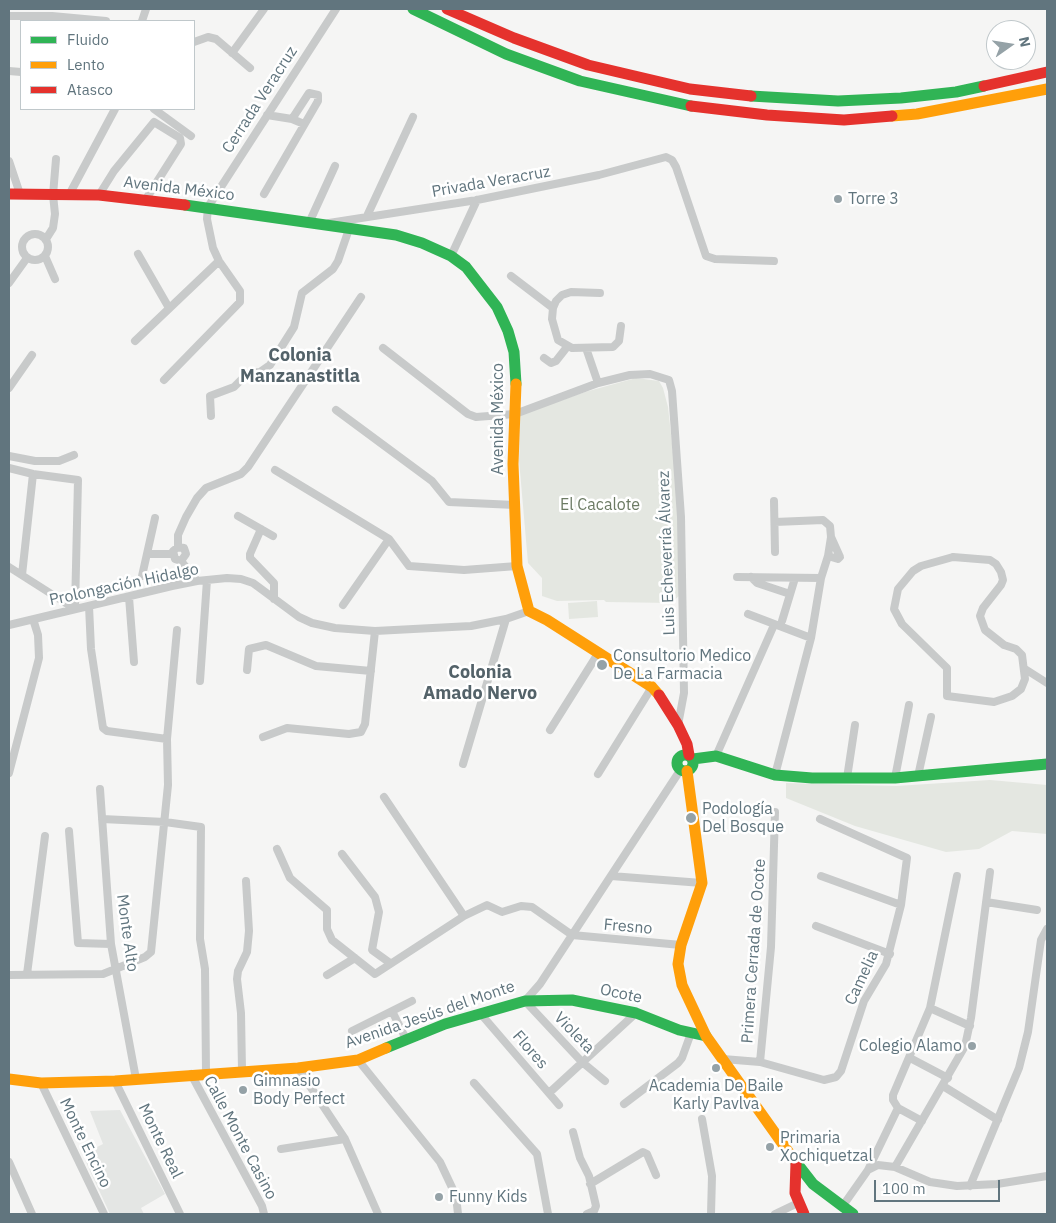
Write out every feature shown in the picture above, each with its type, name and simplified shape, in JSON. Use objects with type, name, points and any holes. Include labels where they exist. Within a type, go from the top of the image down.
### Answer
[{"type":"main road","points":[[413,9],[506,54],[580,81],[685,105],[767,116],[844,120],[917,114],[1047,89]]},
{"type":"main road","points":[[447,9],[514,38],[588,65],[690,89],[770,98],[838,101],[901,98],[956,92],[1047,72]]},
{"type":"main road","name":"Avenida México","points":[[14,194],[100,195],[146,199],[396,235],[422,243],[451,256],[466,267],[497,307],[508,331],[514,352],[516,376],[513,464],[517,566],[529,611]]},
{"type":"main road","points":[[529,611],[600,652],[652,687],[664,700],[687,744],[688,757],[693,765],[684,770],[702,883],[681,945],[678,974],[706,1036],[796,1163],[813,1184],[853,1214]]},
{"type":"main road","points":[[688,757],[716,756],[775,776],[847,778],[895,778],[1047,764]]},
{"type":"main road","name":"Ocote","points":[[525,1001],[572,1000],[636,1013],[691,1033],[706,1036]]},
{"type":"main road","name":"Avenida Jesús del Monte","points":[[9,1079],[41,1083],[115,1081],[242,1070],[298,1068],[358,1060],[406,1039],[480,1013],[525,1001]]},
{"type":"main road","points":[[796,1163],[794,1176],[798,1203],[804,1214]]},
{"type":"street","points":[[232,53],[264,9]]},
{"type":"street","name":"Cerrada Veracruz","points":[[208,207],[336,9]]},
{"type":"street","points":[[9,16],[87,20]]},
{"type":"street","points":[[195,42],[208,36],[216,39],[250,68]]},
{"type":"street","points":[[264,194],[318,102],[318,94],[309,93],[292,119]]},
{"type":"street","points":[[69,195],[114,110]]},
{"type":"street","points":[[155,110],[191,136]]},
{"type":"street","points":[[267,115],[292,119],[304,124]]},
{"type":"street","points":[[367,216],[413,117]]},
{"type":"street","points":[[100,195],[114,171],[151,124],[158,122],[180,138],[181,144],[146,199]]},
{"type":"street","name":"Privada Veracruz","points":[[314,224],[478,200],[599,175],[666,157],[672,160],[676,167],[706,256],[716,260],[774,261]]},
{"type":"street","points":[[27,258],[39,260],[48,251],[46,239],[53,228],[55,214],[53,195],[56,159]]},
{"type":"street","points":[[9,161],[14,194]]},
{"type":"street","points":[[314,224],[335,166]]},
{"type":"street","points":[[451,256],[478,200]]},
{"type":"street","points":[[164,380],[235,308],[242,296],[219,261],[213,248],[207,219],[208,207]]},
{"type":"street","points":[[211,416],[210,396],[234,387],[248,373],[260,372],[270,365],[294,327],[302,293],[333,269],[338,261],[349,229]]},
{"type":"street","points":[[27,258],[22,246],[28,235],[34,233],[46,239]]},
{"type":"street","points":[[138,254],[169,308]]},
{"type":"street","points":[[45,256],[54,279]]},
{"type":"street","points":[[9,284],[27,258]]},
{"type":"street","points":[[134,341],[219,261]]},
{"type":"street","points":[[511,276],[553,308]]},
{"type":"street","points":[[600,292],[562,295],[553,308],[552,319],[558,340],[567,347],[613,347],[619,341],[621,326]]},
{"type":"street","points":[[173,554],[178,547],[178,535],[197,498],[206,488],[241,474],[248,468],[361,297]]},
{"type":"street","points":[[544,358],[554,362],[561,357],[567,347]]},
{"type":"street","points":[[383,348],[468,414],[483,418],[515,414],[598,383],[586,348]]},
{"type":"street","points":[[9,388],[32,355]]},
{"type":"street","name":"Luis Echeverría Álvarez","points":[[598,383],[639,374],[650,374],[669,380],[672,391],[681,517],[684,693],[679,729]]},
{"type":"street","points":[[336,410],[432,481],[449,502],[515,505]]},
{"type":"street","points":[[9,456],[35,461],[59,461],[74,455]]},
{"type":"street","points":[[9,468],[32,474],[78,480],[75,609]]},
{"type":"street","points":[[275,470],[389,539],[405,561],[414,567],[464,570],[517,566]]},
{"type":"street","points":[[22,575],[32,474]]},
{"type":"street","points":[[774,502],[775,552]]},
{"type":"street","points":[[238,516],[273,536]]},
{"type":"street","points":[[142,576],[149,554],[156,518]]},
{"type":"street","points":[[774,522],[823,520],[830,526],[831,537],[828,556],[821,578],[811,638],[775,776]]},
{"type":"street","points":[[261,529],[250,558],[274,583],[274,600]]},
{"type":"street","points":[[828,556],[838,560],[840,558],[831,537]]},
{"type":"street","points":[[343,604],[389,539]]},
{"type":"street","points":[[178,547],[184,548],[186,554],[181,561]]},
{"type":"street","points":[[149,554],[173,554]]},
{"type":"street","points":[[173,554],[175,560],[181,561],[197,581]]},
{"type":"street","points":[[1025,669],[1021,689],[1012,696],[994,702],[948,696],[946,689],[948,673],[945,666],[902,624],[894,609],[898,589],[913,570],[921,566],[953,557],[990,560],[996,564],[1003,580],[996,594],[983,608],[980,616],[981,623],[985,630],[1004,645],[1016,649],[1022,655],[1025,669],[1047,683]]},
{"type":"street","points":[[9,567],[75,609]]},
{"type":"street","points":[[737,577],[821,578]]},
{"type":"street","points":[[752,577],[757,583],[790,594]]},
{"type":"street","points":[[778,578],[778,590]]},
{"type":"street","points":[[782,621],[795,578]]},
{"type":"street","name":"Prolongación Hidalgo","points":[[9,624],[197,581],[241,579],[253,583],[274,600],[312,623],[335,628],[375,632],[471,626],[506,619],[529,611]]},
{"type":"street","points":[[200,681],[207,580]]},
{"type":"street","points":[[129,597],[133,628],[134,662]]},
{"type":"street","points":[[89,606],[91,649],[103,728],[107,731],[167,739]]},
{"type":"street","points":[[748,614],[811,638]]},
{"type":"street","points":[[9,773],[39,658],[38,635],[33,619]]},
{"type":"street","points":[[463,764],[506,619]]},
{"type":"street","points":[[716,756],[774,625]]},
{"type":"street","points":[[9,975],[102,974],[118,969],[151,952],[165,822],[168,785],[167,739],[178,630]]},
{"type":"street","points":[[263,737],[287,728],[350,734],[361,732],[365,724],[375,632]]},
{"type":"street","points":[[247,670],[250,649],[266,644],[316,666],[371,671]]},
{"type":"street","points":[[550,730],[600,652]]},
{"type":"street","points":[[598,774],[652,687]]},
{"type":"street","points":[[895,778],[910,705]]},
{"type":"street","points":[[918,776],[931,717]]},
{"type":"street","points":[[847,778],[855,725]]},
{"type":"street","name":"Avenida Jesús del Monte","points":[[525,1001],[540,984],[684,770]]},
{"type":"street","name":"Monte Alto","points":[[100,789],[112,944],[118,969],[136,1079]]},
{"type":"street","points":[[384,797],[464,916]]},
{"type":"street","name":"Primera Cerrada de Ocote","points":[[760,1062],[771,947],[776,812]]},
{"type":"street","points":[[102,819],[165,822],[198,826],[203,831],[200,939],[205,969],[206,1073]]},
{"type":"street","name":"Camelia","points":[[760,1062],[824,1080],[836,1077],[841,1071],[864,1001],[890,954],[902,904],[907,858],[820,820]]},
{"type":"street","points":[[70,831],[78,943],[112,944]]},
{"type":"street","points":[[27,974],[46,836]]},
{"type":"street","points":[[277,849],[290,878],[327,910],[328,935],[375,974],[464,916],[487,905],[502,912],[521,906],[532,907],[572,935]]},
{"type":"street","points":[[342,854],[376,897],[379,912],[372,950],[390,963]]},
{"type":"street","points":[[895,1167],[965,1046],[970,1026],[990,872]]},
{"type":"street","points":[[611,876],[702,883]]},
{"type":"street","points":[[821,876],[902,904]]},
{"type":"street","points":[[922,1121],[898,1108],[893,1100],[930,1008],[957,876]]},
{"type":"street","points":[[242,1070],[241,1013],[237,979],[238,971],[247,952],[249,931],[246,881]]},
{"type":"street","points":[[986,902],[1036,910]]},
{"type":"street","points":[[816,926],[890,954]]},
{"type":"street","points":[[970,1186],[1025,1049],[1041,940],[1047,929]]},
{"type":"street","name":"Fresno","points":[[572,935],[681,945]]},
{"type":"street","points":[[327,975],[355,958]]},
{"type":"street","points":[[352,1032],[412,1001]]},
{"type":"street","name":"Violeta","points":[[525,1001],[582,1062],[605,1081]]},
{"type":"street","points":[[930,1008],[970,1026]]},
{"type":"street","points":[[392,1011],[406,1039]]},
{"type":"street","name":"Flores","points":[[480,1013],[559,1105]]},
{"type":"street","points":[[549,1093],[636,1013]]},
{"type":"street","points":[[624,1104],[678,1063],[682,1058],[691,1033]]},
{"type":"street","points":[[910,1058],[948,1078]]},
{"type":"street","points":[[723,1059],[760,1062]]},
{"type":"street","points":[[358,1060],[440,1162],[456,1196],[458,1214]]},
{"type":"street","points":[[298,1068],[346,1139],[378,1214]]},
{"type":"street","name":"Calle Monte Casino","points":[[191,1074],[264,1214]]},
{"type":"street","name":"Monte Real","points":[[115,1081],[180,1214]]},
{"type":"street","name":"Monte Encino","points":[[41,1083],[104,1214]]},
{"type":"street","points":[[474,1083],[537,1154],[548,1214]]},
{"type":"street","points":[[943,1086],[998,1120]]},
{"type":"street","points":[[842,1207],[868,1170],[898,1108]]},
{"type":"street","points":[[702,1119],[712,1176],[711,1214]]},
{"type":"street","points":[[573,1132],[577,1150],[596,1206],[594,1212],[587,1214]]},
{"type":"street","points":[[281,1150],[346,1139]]},
{"type":"street","points":[[590,1184],[643,1152],[647,1154],[656,1175]]},
{"type":"street","points":[[9,1162],[32,1214]]},
{"type":"street","points":[[868,1170],[878,1165],[895,1167],[930,1182],[970,1186],[1047,1176]]},
{"type":"street","points":[[775,1214],[798,1203]]},
{"type":"shaded area","points":[[120,1110],[165,1194],[141,1208],[144,1214],[110,1214],[85,1160],[92,1156],[89,1151],[103,1144],[90,1111]]},
{"type":"green space","name":"El Cacalote","points":[[636,378],[659,381],[668,407],[679,507],[679,596],[671,603],[606,602],[604,600],[557,601],[542,596],[542,578],[528,563],[519,460],[520,416],[585,392]]},
{"type":"green space","points":[[597,601],[598,617],[569,619],[568,603]]},
{"type":"green space","points":[[990,780],[1047,785],[1047,834],[1012,831],[979,849],[946,852],[855,826],[786,798],[786,783],[896,786]]},
{"type":"traffic: fast","points":[[413,9],[506,54],[580,81],[691,106]]},
{"type":"traffic: fast","points":[[751,96],[838,101],[901,98],[956,92],[984,86]]},
{"type":"traffic: fast","points":[[185,205],[396,235],[422,243],[451,256],[466,267],[497,307],[508,331],[514,352],[516,384]]},
{"type":"traffic: fast","points":[[685,755],[691,757],[693,763],[691,769],[685,771],[679,769],[677,763],[679,757],[685,755]]},
{"type":"traffic: fast","points":[[693,759],[716,756],[775,775],[812,778],[895,778],[1047,764]]},
{"type":"traffic: fast","points":[[386,1048],[445,1024],[525,1001],[572,1000],[636,1013],[679,1030],[706,1036]]},
{"type":"traffic: fast","points":[[792,1157],[813,1184],[853,1214]]},
{"type":"traffic: slow","points":[[892,116],[917,114],[1047,89]]},
{"type":"traffic: slow","points":[[516,384],[513,464],[517,566],[529,611],[547,620],[652,687],[659,695]]},
{"type":"traffic: slow","points":[[687,771],[702,883],[681,945],[678,964],[682,985],[706,1036],[792,1157]]},
{"type":"traffic: slow","points":[[9,1079],[41,1083],[115,1081],[298,1068],[358,1060],[386,1048]]},
{"type":"traffic: jam","points":[[447,9],[514,38],[588,65],[690,89],[751,96]]},
{"type":"traffic: jam","points":[[984,86],[1047,72]]},
{"type":"traffic: jam","points":[[691,106],[767,115],[844,120],[892,116]]},
{"type":"traffic: jam","points":[[9,194],[99,195],[185,205]]},
{"type":"traffic: jam","points":[[659,695],[678,725],[687,744],[689,755]]},
{"type":"traffic: jam","points":[[796,1163],[795,1193],[804,1214]]},
{"type":"place","name":"Torre 3","points":[[838,199]]},
{"type":"place","name":"Consultorio Medico De La Farmacia","points":[[602,665]]},
{"type":"place","name":"Podología Del Bosque","points":[[691,818]]},
{"type":"place","name":"Colegio Alamo","points":[[972,1046]]},
{"type":"place","name":"Academia De Baile Karly Pavlva","points":[[716,1068]]},
{"type":"place","name":"Gimnasio Body Perfect","points":[[243,1090]]},
{"type":"place","name":"Primaria Xochiquetzal","points":[[770,1147]]},
{"type":"place","name":"Funny Kids","points":[[439,1197]]},
{"type":"district","name":"Colonia Manzanastitla","points":[[300,366]]},
{"type":"district","name":"Colonia Amado Nervo","points":[[480,683]]}]
